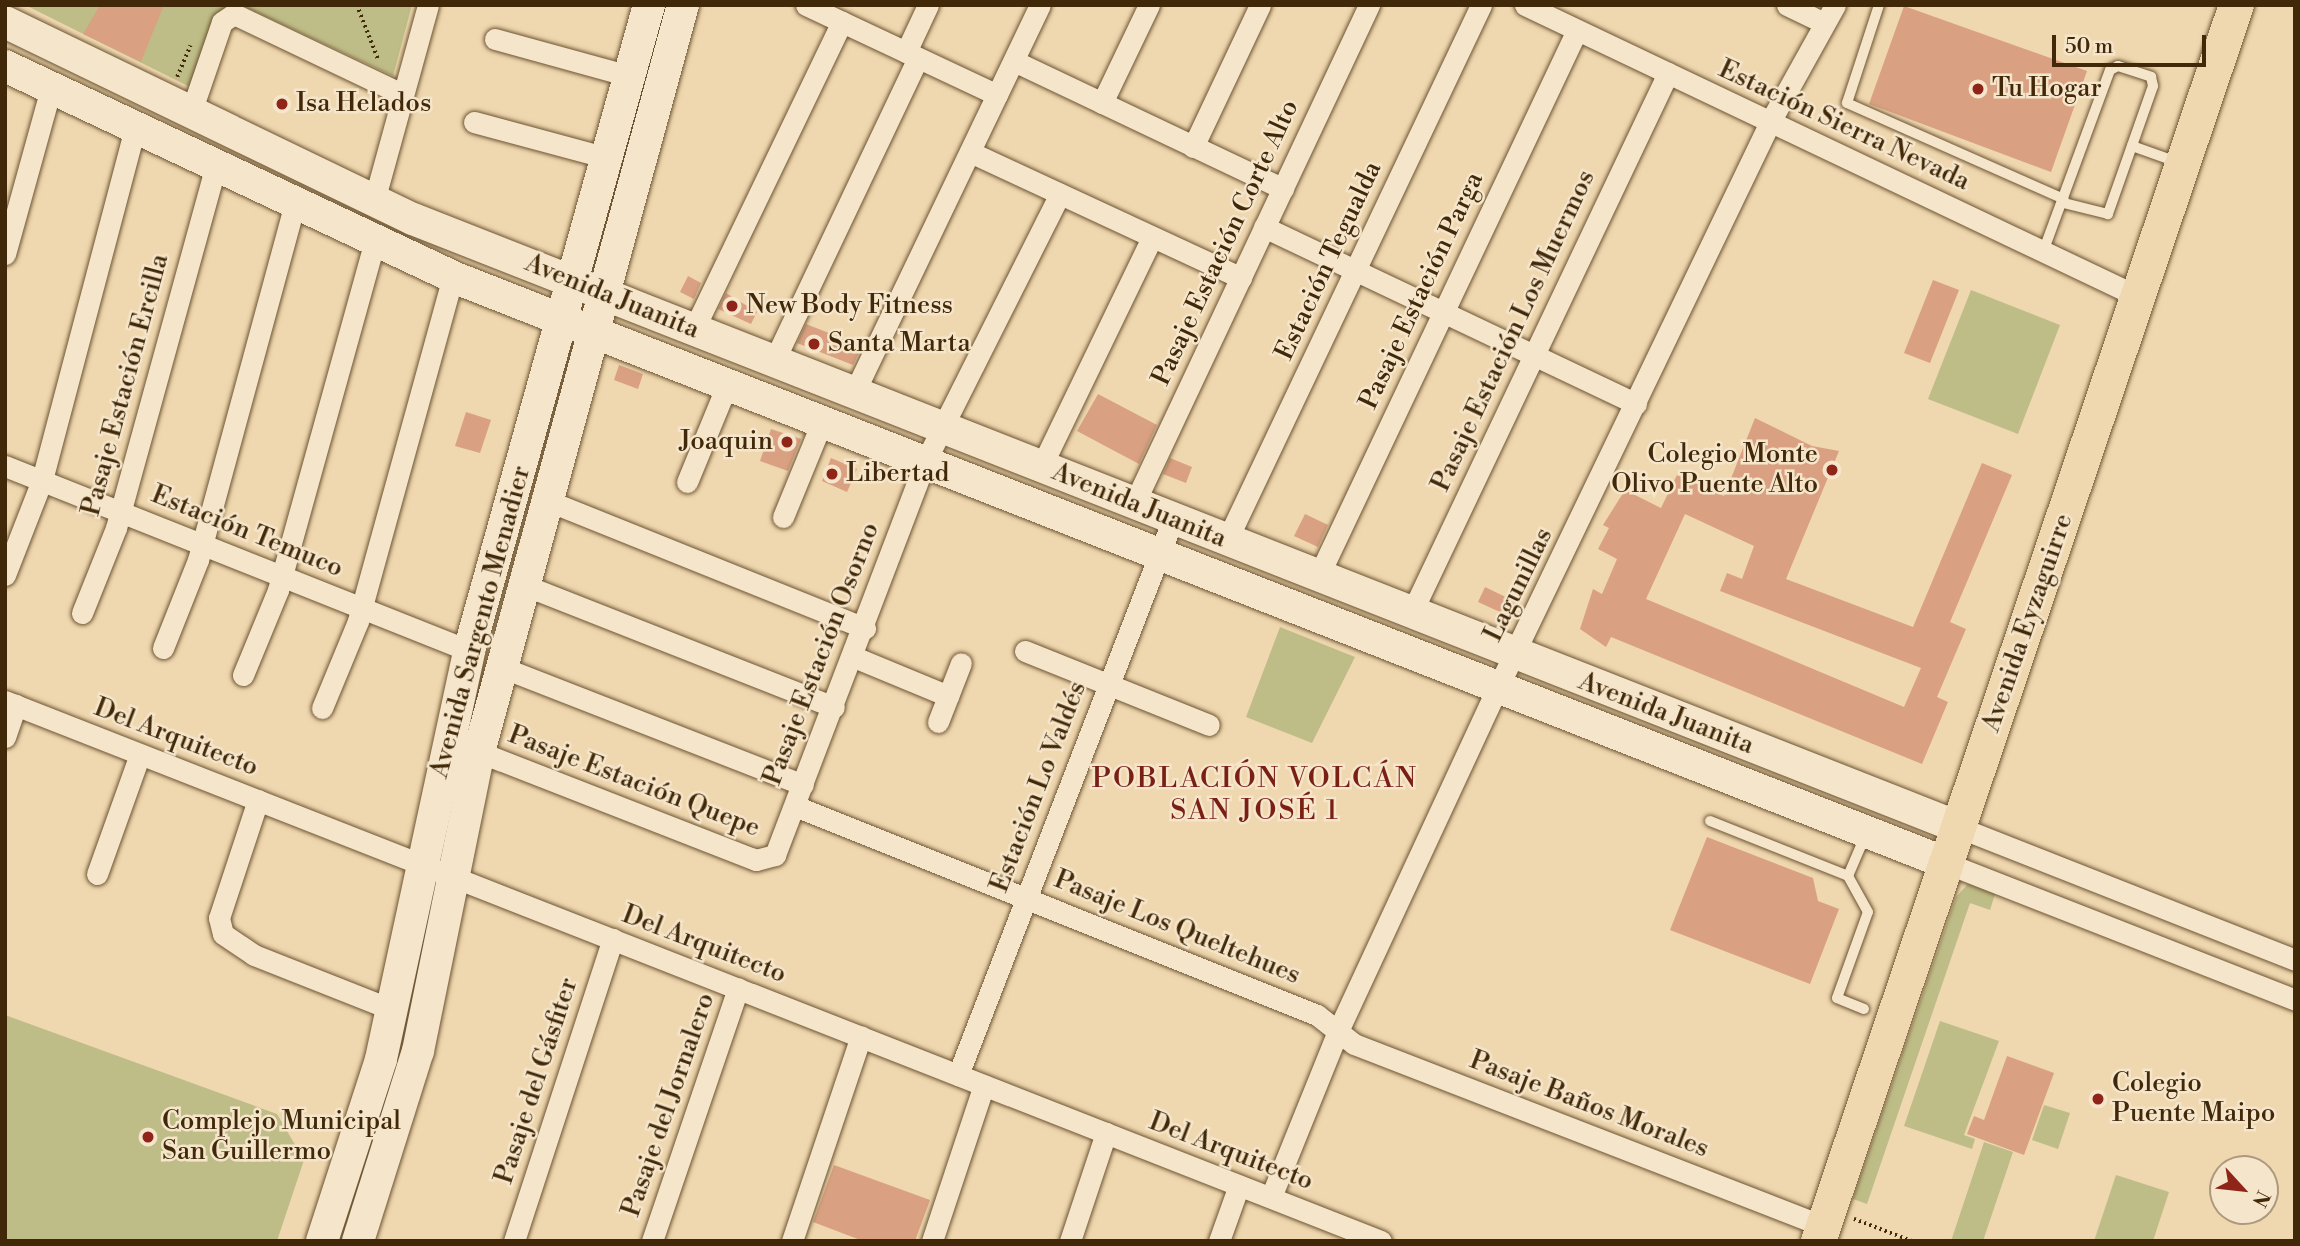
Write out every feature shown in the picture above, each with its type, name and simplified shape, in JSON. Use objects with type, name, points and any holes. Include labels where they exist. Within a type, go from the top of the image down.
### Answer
[{"type":"main road","name":"Avenida Sargento Menadier","points":[[358,1241],[418,1051],[479,752],[546,500],[578,326],[574,280],[649,5]]},
{"type":"main road","name":"Avenida Sargento Menadier","points":[[322,1241],[393,1010],[469,651],[578,326],[605,292],[683,5]]},
{"type":"main road","name":"Avenida Eyzaguirre","points":[[1821,1233],[2236,5]]},
{"type":"main road","name":"Avenida Juanita","points":[[5,22],[374,201],[1411,614],[1958,827]]},
{"type":"main road","name":"Avenida Juanita","points":[[5,66],[374,245],[1946,863]]},
{"type":"street","points":[[374,201],[395,91],[428,5]]},
{"type":"street","points":[[806,5],[997,95]]},
{"type":"street","points":[[774,361],[912,55],[928,5]]},
{"type":"street","points":[[854,393],[1040,5]]},
{"type":"street","points":[[1102,103],[1149,5]]},
{"type":"street","points":[[1194,147],[1260,5]]},
{"type":"street","name":"Pasaje Estación Corte Alto","points":[[1134,504],[1369,5]]},
{"type":"street","name":"Estación Tegualda","points":[[1227,540],[1480,5]]},
{"type":"street","name":"Estación Sierra Nevada","points":[[1525,5],[2138,297]]},
{"type":"street","points":[[1787,5],[1829,14]]},
{"type":"street","points":[[179,106],[222,22],[234,14],[395,91]]},
{"type":"street","name":"Lagunillas","points":[[1271,1197],[1338,1031],[1498,687],[1517,655],[1770,121],[1829,14]]},
{"type":"street","points":[[694,329],[842,22]]},
{"type":"street","name":"Pasaje Estación Parga","points":[[1318,577],[1577,30]]},
{"type":"street","points":[[495,40],[629,76]]},
{"type":"street","points":[[1014,61],[1283,189]]},
{"type":"street","name":"Pasaje Estación Los Muermos","points":[[1411,614],[1668,73]]},
{"type":"street","points":[[5,254],[51,88]]},
{"type":"street","points":[[474,122],[607,158]]},
{"type":"street","points":[[5,575],[41,480],[135,129]]},
{"type":"street","points":[[970,152],[1241,278]]},
{"type":"street","name":"Pasaje Estación Ercilla","points":[[82,613],[120,511],[215,168]]},
{"type":"street","name":"Pasaje Estación Osorno","points":[[770,859],[795,806],[854,657],[925,462],[945,429],[1060,194]]},
{"type":"street","points":[[163,648],[201,544],[294,207]]},
{"type":"street","points":[[1264,228],[1636,404]]},
{"type":"street","points":[[1041,467],[1152,237]]},
{"type":"street","points":[[243,676],[280,575],[374,245]]},
{"type":"street","points":[[322,708],[361,608],[453,277]]},
{"type":"street","points":[[687,482],[727,385]]},
{"type":"street","points":[[783,517],[822,422]]},
{"type":"street","name":"Estación Temuco","points":[[5,466],[469,651]]},
{"type":"street","points":[[546,500],[865,628]]},
{"type":"street","name":"Estación Lo Valdés","points":[[958,1074],[1173,519]]},
{"type":"street","points":[[523,585],[834,707]]},
{"type":"street","points":[[1025,651],[1209,725]]},
{"type":"street","points":[[854,657],[948,696]]},
{"type":"street","points":[[938,722],[961,663]]},
{"type":"street","points":[[501,667],[803,786]]},
{"type":"street","points":[[5,737],[11,703]]},
{"type":"street","name":"Del Arquitecto","points":[[11,703],[1381,1241]]},
{"type":"street","name":"Pasaje Estación Quepe","points":[[479,752],[756,860],[770,859]]},
{"type":"street","points":[[97,874],[140,754]]},
{"type":"street","points":[[258,800],[219,918],[223,934],[254,955],[393,1010]]},
{"type":"street","name":"Pasaje Los Queltehues","points":[[795,806],[1317,1015],[1338,1031]]},
{"type":"street","name":"Avenida Juanita","points":[[1946,863],[2285,996],[2291,959],[1958,827]]},
{"type":"street","name":"Pasaje del Gásfiter","points":[[514,1241],[613,939]]},
{"type":"street","name":"Pasaje del Jornalero","points":[[652,1241],[738,988]]},
{"type":"street","name":"Pasaje Baños Morales","points":[[1338,1031],[1354,1044],[1821,1233]]},
{"type":"street","points":[[792,1241],[861,1036]]},
{"type":"street","points":[[932,1241],[984,1085]]},
{"type":"street","points":[[1070,1241],[1106,1133]]},
{"type":"street","points":[[1219,1241],[1239,1185]]},
{"type":"lane","points":[[1879,5],[1844,95],[1847,103],[2064,201],[2108,214],[2154,80],[2114,67],[2064,201],[2043,251]]},
{"type":"lane","points":[[2132,146],[2183,164]]},
{"type":"lane","points":[[1710,821],[1848,876],[1868,912],[1837,998],[1864,1009]]},
{"type":"lane","points":[[1848,876],[1866,832]]},
{"type":"path","points":[[357,5],[395,91]]},
{"type":"path","points":[[179,106],[191,43]]},
{"type":"path","points":[[1861,1222],[1912,1241]]},
{"type":"shaded area","points":[[25,5],[226,5],[190,87]]},
{"type":"shaded area","points":[[241,5],[412,5],[393,76]]},
{"type":"shaded area","points":[[1971,290],[2060,325],[2018,434],[1928,399]]},
{"type":"shaded area","points":[[1280,627],[1355,657],[1312,743],[1246,717]]},
{"type":"shaded area","points":[[1968,884],[1995,894],[1990,910],[1970,903],[1867,1204],[1853,1199],[1956,897]]},
{"type":"shaded area","name":"Complejo Municipal San Guillermo","points":[[5,1015],[277,1114],[304,1160],[277,1241],[5,1241]]},
{"type":"shaded area","points":[[1940,1021],[1999,1041],[1964,1135],[1975,1139],[1972,1149],[1904,1126]]},
{"type":"shaded area","points":[[2044,1105],[2070,1113],[2058,1149],[2032,1140]]},
{"type":"shaded area","points":[[1984,1142],[2013,1152],[1983,1241],[1951,1241]]},
{"type":"shaded area","points":[[2116,1175],[2169,1192],[2153,1241],[2094,1241]]},
{"type":"building","points":[[100,5],[164,5],[141,62],[83,34]]},
{"type":"building","name":"Tu Hogar","points":[[1904,6],[2087,71],[2051,172],[1869,104]]},
{"type":"building","points":[[688,276],[701,283],[694,299],[680,292]]},
{"type":"building","points":[[1933,280],[1959,290],[1930,363],[1904,353]]},
{"type":"building","name":"New Body Fitness","points":[[726,293],[757,312],[751,324],[718,309]]},
{"type":"building","points":[[806,324],[862,346],[853,365],[797,343]]},
{"type":"building","points":[[619,365],[643,374],[638,389],[614,380]]},
{"type":"building","points":[[1098,394],[1157,425],[1139,464],[1077,431]]},
{"type":"building","points":[[466,412],[491,420],[480,453],[455,446]]},
{"type":"building","points":[[1755,418],[1812,446],[1839,451],[1786,579],[1913,627],[1982,463],[2012,475],[1950,622],[1966,629],[1937,697],[1948,702],[1922,764],[1611,637],[1606,647],[1580,629],[1593,589],[1602,594],[1617,559],[1598,549],[1609,528],[1603,525],[1625,490],[1661,508],[1677,475],[1724,496]],"holes":[[[1685,514],[1754,546],[1742,579],[1727,573],[1720,591],[1921,668],[1904,707],[1646,599]]]},
{"type":"building","points":[[771,429],[801,439],[788,471],[760,461]]},
{"type":"building","points":[[831,458],[857,469],[847,492],[822,481]]},
{"type":"building","points":[[1170,458],[1192,467],[1186,483],[1163,474]]},
{"type":"building","points":[[1305,514],[1328,525],[1318,547],[1294,536]]},
{"type":"building","points":[[1485,587],[1518,603],[1511,617],[1478,602]]},
{"type":"building","points":[[1707,837],[1813,878],[1818,901],[1839,909],[1810,984],[1670,930]]},
{"type":"building","points":[[2007,1056],[2054,1073],[2024,1155],[1967,1134],[1974,1116],[1984,1120]]},
{"type":"building","points":[[834,1165],[930,1200],[915,1241],[863,1241],[813,1222]]},
{"type":"place","name":"Tu Hogar","points":[[1978,89]]},
{"type":"place","name":"Isa Helados","points":[[282,104]]},
{"type":"place","name":"New Body Fitness","points":[[732,306]]},
{"type":"place","name":"Santa Marta","points":[[814,344]]},
{"type":"place","name":"Joaquin","points":[[787,442]]},
{"type":"place","name":"Colegio Monte Olivo Puente Alto","points":[[1832,470]]},
{"type":"place","name":"Libertad","points":[[832,474]]},
{"type":"place","name":"Colegio Puente Maipo","points":[[2098,1099]]},
{"type":"place","name":"Complejo Municipal San Guillermo","points":[[148,1137]]},
{"type":"district","name":"POBLACIÓN VOLCÁN SAN JOSÉ 1","points":[[1255,795]]}]
